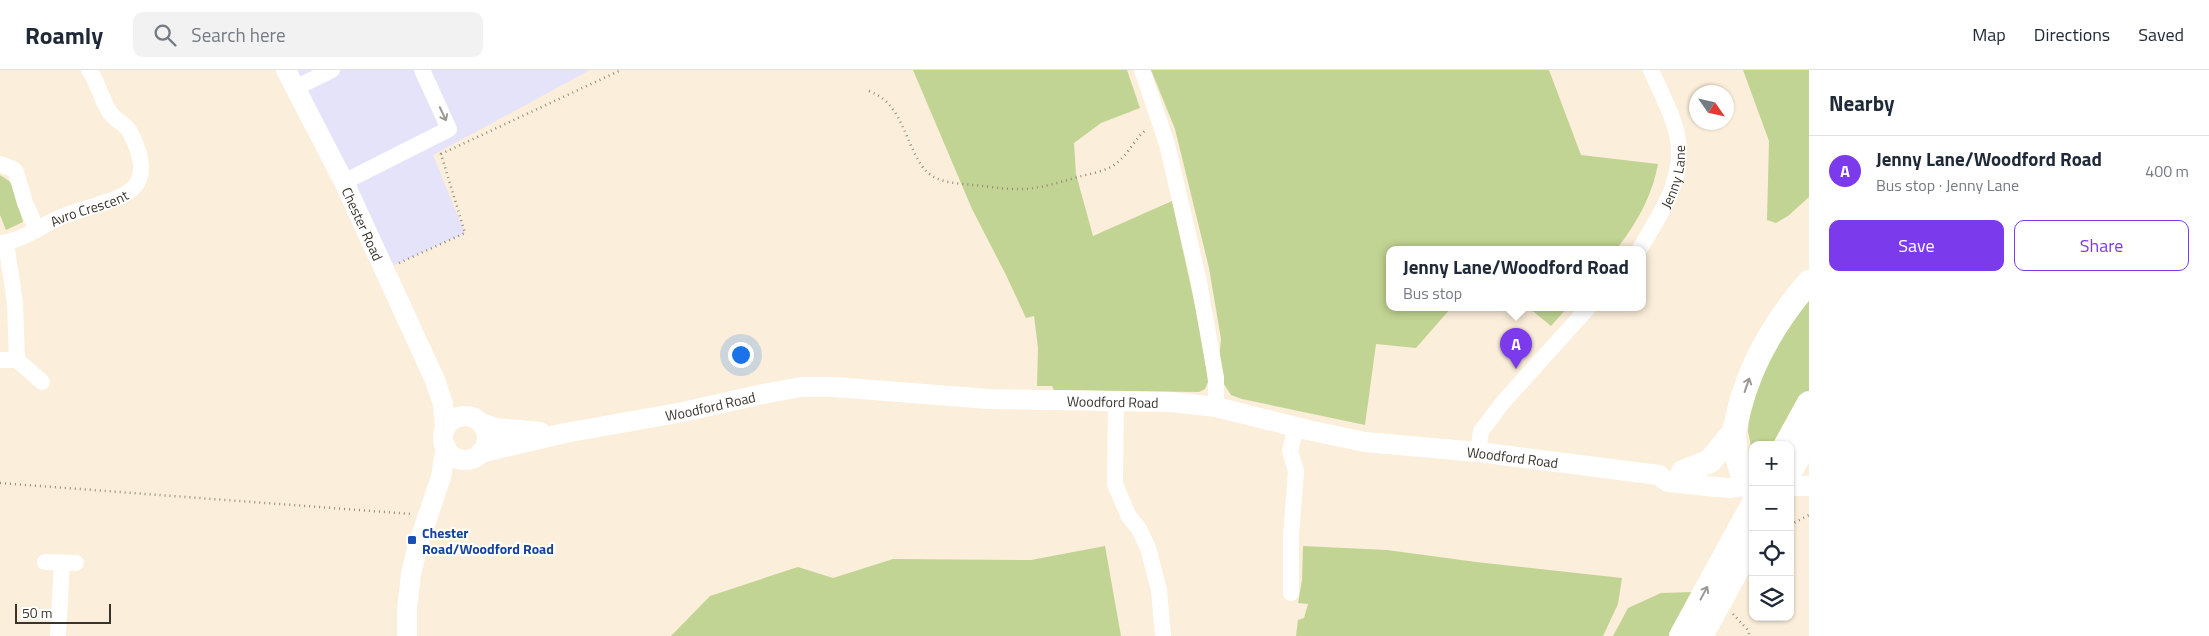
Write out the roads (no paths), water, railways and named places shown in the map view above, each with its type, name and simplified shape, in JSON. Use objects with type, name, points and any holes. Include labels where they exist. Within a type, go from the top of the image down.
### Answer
[{"type":"highway","points":[[1683,472],[1710,461],[1734,432],[1741,402],[1753,367],[1769,336],[1795,298],[1809,282]]},
{"type":"highway","points":[[1788,441],[1809,403]]},
{"type":"highway","points":[[1681,636],[1749,483],[1734,432]]},
{"type":"highway","points":[[1798,477],[1809,438]]},
{"type":"highway","points":[[1702,636],[1749,548]]},
{"type":"main road","name":"Chester Road","points":[[286,70],[344,182],[385,269],[435,380],[443,404],[445,438],[441,477],[418,546],[411,574],[407,610],[407,636]]},
{"type":"main road","name":"Chester Road","points":[[435,380],[458,405],[477,420]]},
{"type":"main road","name":"Woodford Road","points":[[475,456],[565,433],[683,412],[763,394],[801,387],[834,387],[989,399],[1171,402],[1216,407],[1365,442],[1478,452],[1659,475],[1668,482],[1729,488],[1749,483]]},
{"type":"main road","points":[[460,416],[477,420],[485,428],[486,442],[475,456],[456,458],[445,438],[454,419],[460,416]]},
{"type":"main road","name":"Woodford Road","points":[[477,420],[496,428],[565,433]]},
{"type":"main road","name":"Chester Road","points":[[429,515],[458,471],[475,456]]},
{"type":"main road","name":"Woodford Road","points":[[1659,475],[1669,470],[1723,474],[1749,483]]},
{"type":"street","name":"Avro Crescent","points":[[3,243],[67,215],[127,195],[133,189],[140,175],[140,158],[129,131],[108,111],[89,70]]},
{"type":"street","points":[[295,88],[332,70]]},
{"type":"street","points":[[344,182],[449,128],[422,70]]},
{"type":"street","points":[[1142,70],[1167,144],[1203,301],[1216,378],[1216,407]]},
{"type":"street","name":"Jenny Lane","points":[[1642,246],[1660,217],[1672,189],[1678,167],[1679,149],[1673,122],[1651,70]]},
{"type":"street","points":[[0,164],[16,172],[25,203],[36,230]]},
{"type":"street","points":[[3,243],[15,303],[17,360]]},
{"type":"street","points":[[1478,452],[1481,431],[1504,401],[1585,311]]},
{"type":"street","points":[[0,360],[17,360],[42,382]]},
{"type":"street","points":[[1116,400],[1115,484],[1128,515],[1139,529],[1148,548],[1159,590],[1163,636]]},
{"type":"street","points":[[1290,593],[1291,534],[1296,471],[1290,451],[1296,427]]},
{"type":"street","points":[[45,562],[69,563],[58,636]]},
{"type":"place","name":"Jenny Lane/Woodford Road","points":[[1516,369]]},
{"type":"place","name":"Chester Road/Woodford Road","points":[[412,540]]}]
